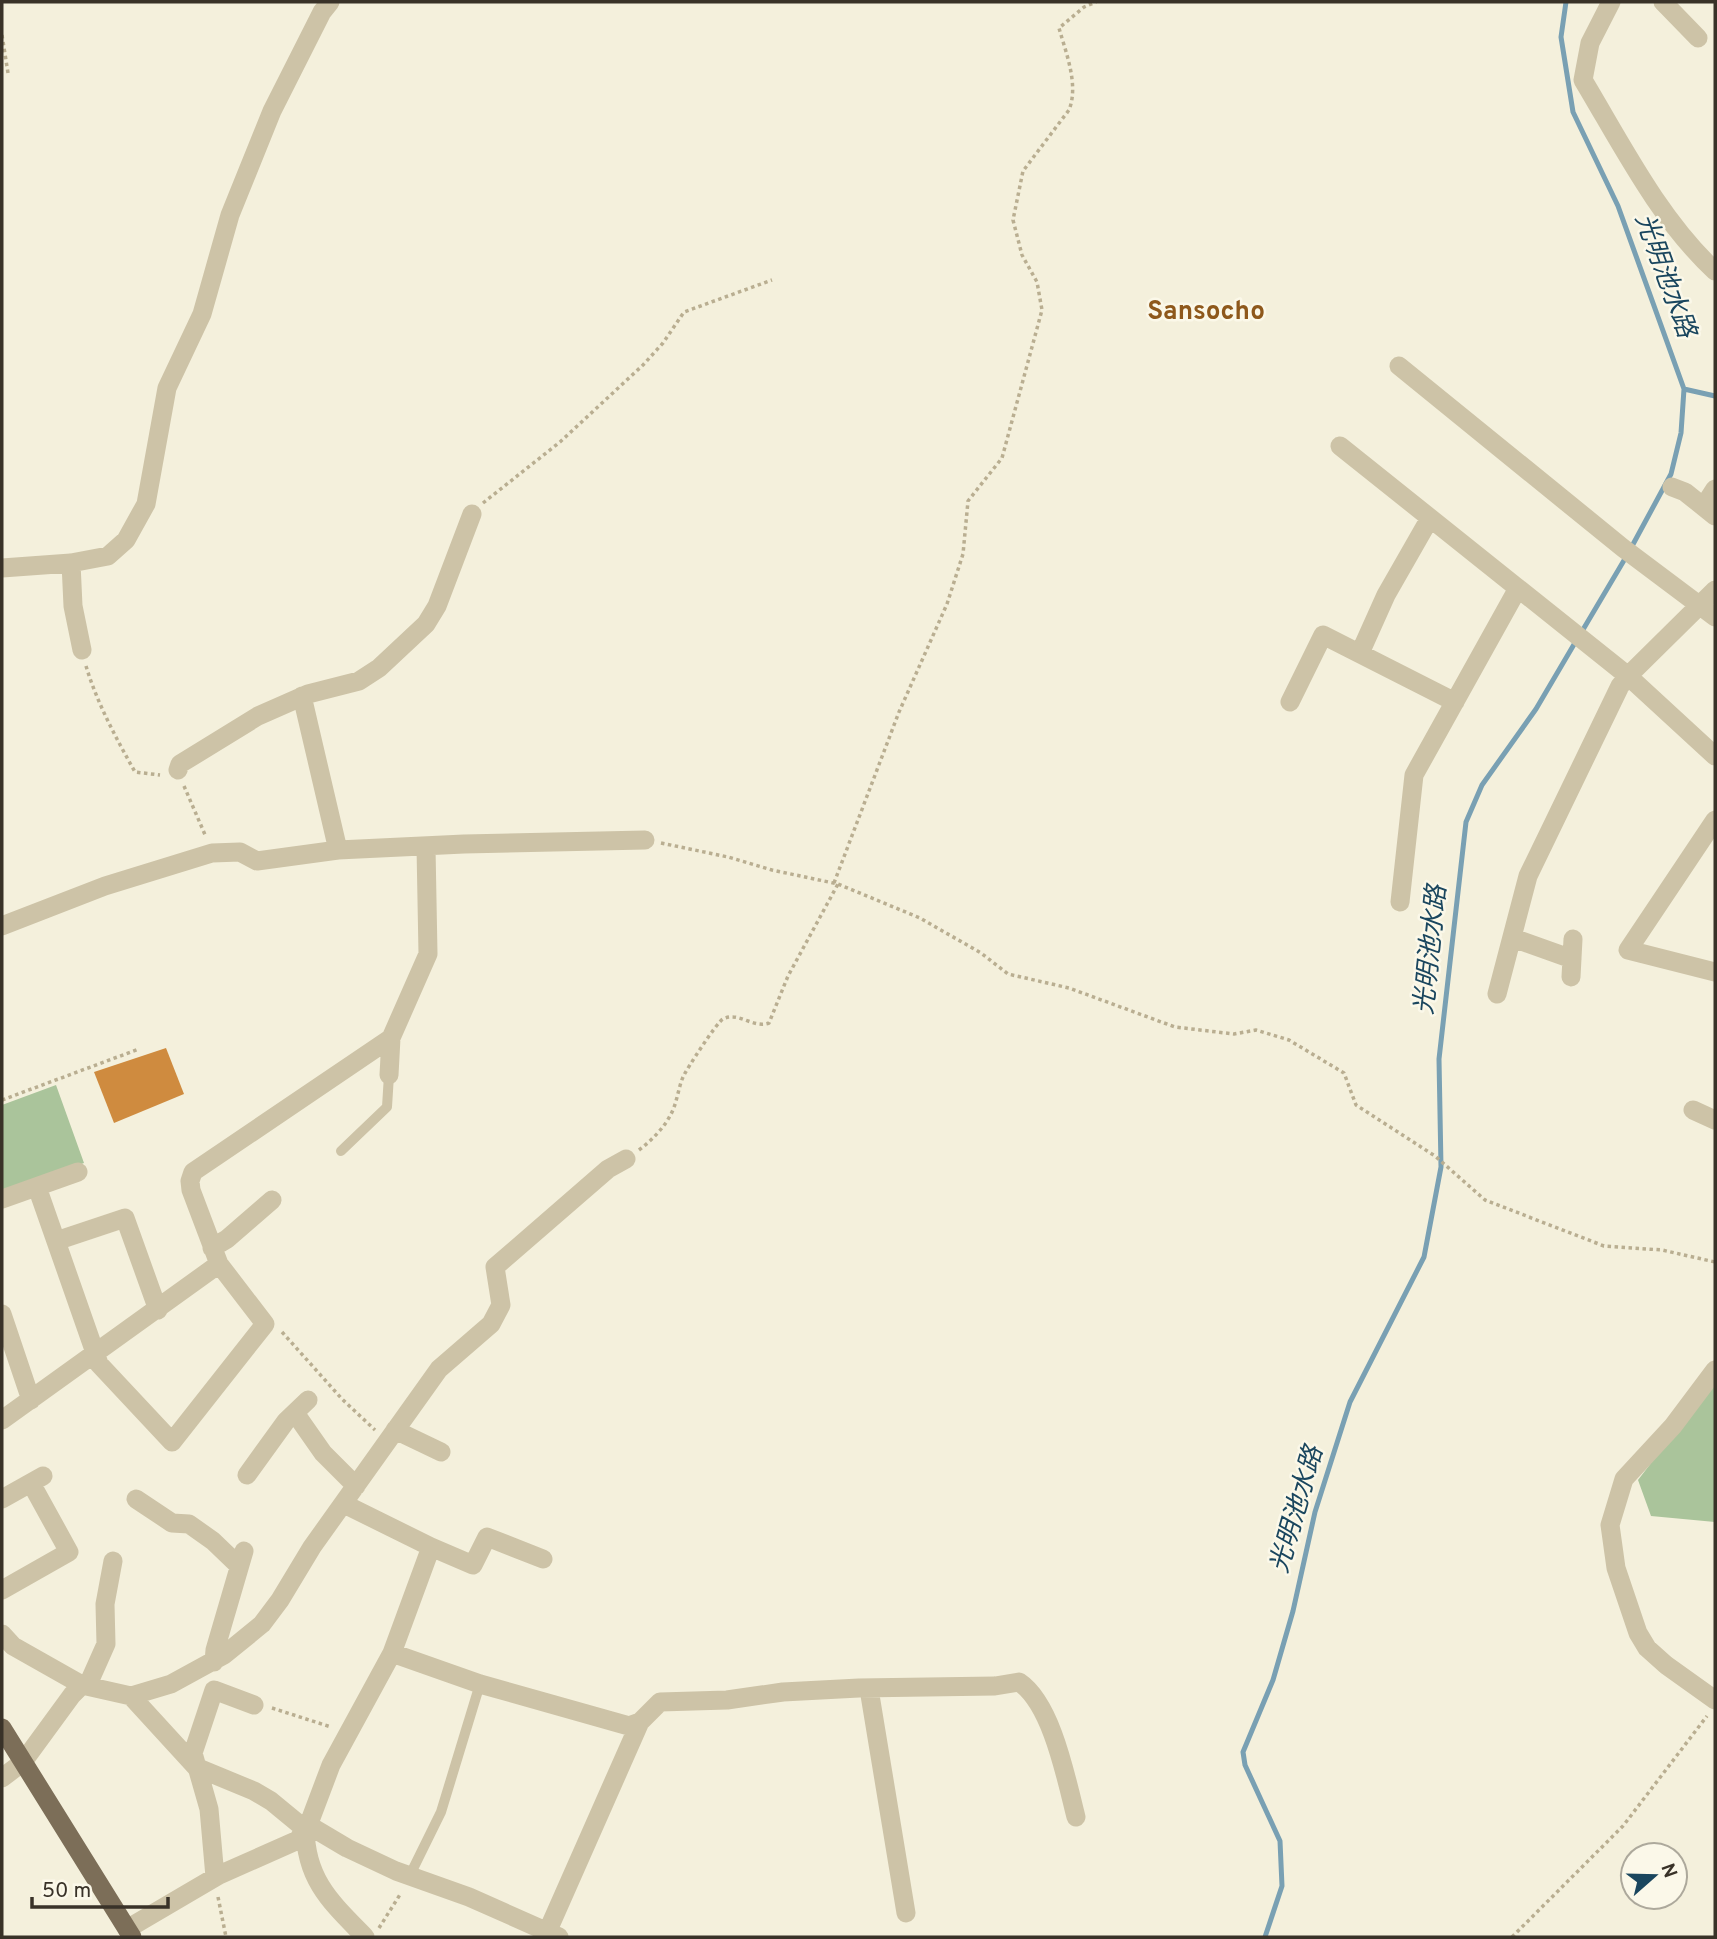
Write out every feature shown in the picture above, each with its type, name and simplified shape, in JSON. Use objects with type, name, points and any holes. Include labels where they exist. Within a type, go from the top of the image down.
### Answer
[{"type":"main road","points":[[2,1728],[129,1933]]},
{"type":"street","points":[[2,568],[71,563],[108,556],[126,540],[146,504],[167,388],[202,314],[230,215],[272,111],[322,12],[330,2]]},
{"type":"street","points":[[1611,2],[1590,43],[1583,80],[1651,192],[1699,256],[1715,271]]},
{"type":"street","points":[[1663,2],[1686,34]]},
{"type":"street","points":[[1399,366],[1628,552],[1708,611]]},
{"type":"street","points":[[1340,446],[1628,676],[1715,756]]},
{"type":"street","points":[[1672,487],[1685,492],[1709,511],[1715,489]]},
{"type":"street","points":[[178,770],[180,764],[258,716],[302,696],[359,681],[379,668],[426,624],[437,606],[472,514]]},
{"type":"street","points":[[1360,653],[1386,595],[1430,518]]},
{"type":"street","points":[[71,563],[73,606],[82,650]]},
{"type":"street","points":[[1400,902],[1414,775],[1518,588]]},
{"type":"street","points":[[1497,994],[1528,876],[1620,686],[1628,676],[1708,611],[1715,590]]},
{"type":"street","points":[[1290,702],[1323,635],[1455,702]]},
{"type":"street","points":[[302,696],[338,850]]},
{"type":"street","points":[[1715,820],[1628,950],[1715,972]]},
{"type":"street","points":[[2,926],[105,886],[212,853],[240,852],[257,861],[338,850],[645,840]]},
{"type":"street","points":[[389,1075],[391,1038],[428,954],[426,847]]},
{"type":"street","points":[[1513,937],[1572,958]]},
{"type":"street","points":[[37,1187],[99,1364],[172,1442],[265,1324],[216,1256],[191,1190],[190,1181],[194,1172],[391,1038]]},
{"type":"street","points":[[1693,1110],[1715,1120]]},
{"type":"street","points":[[2,1634],[13,1646],[82,1685],[131,1696],[171,1684],[214,1662],[262,1624],[312,1547],[439,1369],[491,1324],[501,1306],[495,1267],[608,1169],[626,1159]]},
{"type":"street","points":[[2,1199],[78,1172]]},
{"type":"street","points":[[2,1420],[158,1310],[216,1256],[227,1239],[272,1200]]},
{"type":"street","points":[[56,1241],[125,1219],[158,1310]]},
{"type":"street","points":[[2,1314],[31,1400]]},
{"type":"street","points":[[1712,1706],[1647,1648],[1638,1633],[1616,1568],[1610,1525],[1624,1479],[1673,1426],[1715,1370]]},
{"type":"street","points":[[247,1475],[286,1421],[302,1406],[323,1453],[356,1486]]},
{"type":"street","points":[[391,1436],[441,1452]]},
{"type":"street","points":[[2,1499],[37,1480],[69,1552],[2,1590]]},
{"type":"street","points":[[136,1499],[167,1529],[188,1524],[242,1558],[215,1650],[214,1662]]},
{"type":"street","points":[[344,1504],[430,1548],[473,1565],[487,1538],[543,1559]]},
{"type":"street","points":[[129,1933],[215,1877],[298,1840],[331,1765],[392,1653],[430,1548]]},
{"type":"street","points":[[2,1778],[23,1762],[72,1695],[90,1680],[106,1644],[105,1604],[116,1573]]},
{"type":"street","points":[[392,1653],[480,1684],[617,1724],[629,1726],[640,1722]]},
{"type":"street","points":[[131,1696],[196,1767],[254,1791],[278,1806],[305,1829],[315,1829],[347,1848],[396,1871],[469,1897],[551,1936],[640,1722],[660,1702],[727,1700],[783,1692],[995,1686],[1018,1682],[1030,1689],[1056,1741],[1076,1817]]},
{"type":"street","points":[[869,1689],[906,1913]]},
{"type":"street","points":[[215,1877],[209,1809],[193,1753],[214,1690],[254,1705]]},
{"type":"street","points":[[305,1829],[306,1848],[312,1870],[325,1896],[365,1937]]},
{"type":"lane","points":[[341,1151],[387,1107],[389,1075]]},
{"type":"lane","points":[[410,1875],[441,1812],[480,1684]]},
{"type":"path","points":[[626,1159],[653,1139],[672,1113],[684,1075],[715,1026],[723,1019],[735,1017],[761,1026],[769,1023],[788,976],[836,883],[899,712],[947,604],[963,554],[968,501],[1002,458],[1042,310],[1037,282],[1022,255],[1013,220],[1023,172],[1069,110],[1072,102],[1070,68],[1059,28],[1084,7],[1096,2]]},
{"type":"path","points":[[2,35],[8,73]]},
{"type":"path","points":[[472,514],[479,505],[560,442],[643,365],[663,344],[684,312],[772,280]]},
{"type":"path","points":[[82,650],[93,687],[135,772],[167,776],[178,770],[212,853]]},
{"type":"path","points":[[645,840],[836,883],[919,918],[981,953],[1008,974],[1069,988],[1175,1027],[1234,1034],[1256,1030],[1289,1040],[1344,1073],[1356,1105],[1435,1156],[1485,1200],[1604,1246],[1662,1250],[1715,1262]]},
{"type":"path","points":[[2,1100],[139,1049]]},
{"type":"path","points":[[265,1324],[277,1326],[342,1399],[391,1436]]},
{"type":"path","points":[[254,1705],[261,1704],[350,1733]]},
{"type":"path","points":[[1512,1937],[1623,1826],[1712,1706]]},
{"type":"path","points":[[372,1937],[386,1920],[410,1875]]},
{"type":"path","points":[[215,1877],[226,1937]]},
{"type":"green space","points":[[56,1085],[84,1163],[2,1193],[2,1105]]},
{"type":"green space","points":[[1715,1380],[1715,1522],[1651,1516],[1638,1480]]},
{"type":"building","points":[[166,1048],[184,1094],[114,1123],[94,1072]]},
{"type":"waterway","name":"光明池水路","points":[[1566,2],[1561,37],[1573,112],[1618,206],[1684,389],[1681,433],[1671,474],[1631,548]]},
{"type":"waterway","points":[[1684,389],[1715,396]]},
{"type":"waterway","name":"光明池水路","points":[[1581,633],[1626,557]]},
{"type":"waterway","name":"光明池水路","points":[[1265,1937],[1282,1886],[1280,1841],[1245,1765],[1243,1752],[1273,1680],[1293,1611],[1315,1512],[1350,1402],[1424,1257],[1441,1167],[1439,1059],[1466,822],[1482,785],[1536,709],[1576,641]]},
{"type":"district","name":"Sansocho","points":[[1206,312]]}]
